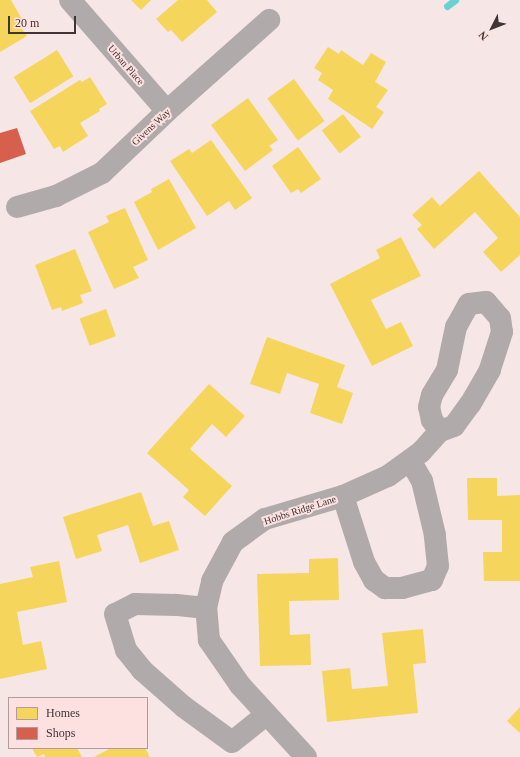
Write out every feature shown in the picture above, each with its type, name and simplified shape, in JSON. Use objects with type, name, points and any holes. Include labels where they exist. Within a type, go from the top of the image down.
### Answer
[{"type":"street","name":"Urban Place","points":[[70,0],[167,111]]},
{"type":"street","name":"Givens Way","points":[[17,207],[56,196],[102,173],[167,111],[269,20]]},
{"type":"street","name":"Hobbs Ridge Lane","points":[[306,757],[240,685],[209,640],[206,608],[212,581],[233,542],[265,519],[343,496],[388,476],[421,452],[440,431],[454,426],[470,404],[490,370],[502,332],[500,318],[486,302],[469,304],[456,327],[447,370],[432,395],[429,407],[432,420],[440,431]]},
{"type":"street","points":[[343,496],[364,562],[374,580],[385,588],[402,588],[432,580],[438,566],[435,535],[422,481],[410,460]]},
{"type":"street","points":[[206,608],[176,605],[135,604],[115,614],[126,650],[142,670],[184,707],[232,742],[266,715]]},
{"type":"building: Homes","points":[[0,0],[11,0],[23,21],[19,24],[27,36],[0,52]]},
{"type":"building: Homes","points":[[131,0],[151,0],[141,10]]},
{"type":"building: Homes","points":[[178,0],[207,0],[217,12],[182,42],[171,30],[168,32],[156,19]]},
{"type":"building: Homes","points":[[328,47],[339,54],[341,50],[363,65],[371,53],[386,62],[375,82],[388,90],[376,107],[384,112],[372,129],[328,99],[333,90],[318,80],[322,73],[314,68]]},
{"type":"building: Homes","points":[[57,50],[73,76],[30,103],[14,77]]},
{"type":"building: Homes","points":[[90,77],[107,104],[99,109],[100,111],[80,123],[88,136],[63,152],[60,146],[54,149],[30,111],[80,80],[82,82]]},
{"type":"building: Homes","points":[[294,79],[325,121],[298,140],[267,98]]},
{"type":"building: Homes","points":[[248,98],[278,140],[269,146],[273,150],[245,171],[211,125]]},
{"type":"building: Homes","points":[[343,114],[361,137],[340,153],[322,131]]},
{"type":"building: Homes","points":[[211,140],[252,198],[235,210],[229,201],[207,216],[170,161],[189,149],[192,153]]},
{"type":"building: Homes","points":[[298,147],[321,179],[301,193],[298,189],[291,193],[272,166]]},
{"type":"building: Homes","points":[[479,171],[520,217],[520,255],[501,272],[483,252],[498,238],[475,212],[434,249],[417,229],[422,225],[412,215],[432,197],[440,206]]},
{"type":"building: Homes","points":[[169,179],[196,228],[158,250],[134,202],[152,192],[151,189]]},
{"type":"building: Homes","points":[[125,208],[148,260],[133,267],[139,278],[114,289],[88,232],[109,222],[106,216]]},
{"type":"building: Homes","points":[[401,237],[421,276],[371,300],[386,329],[401,322],[413,346],[372,366],[330,284],[380,258],[376,250]]},
{"type":"building: Homes","points":[[75,249],[92,291],[80,295],[83,303],[62,311],[61,307],[52,310],[35,265]]},
{"type":"building: Homes","points":[[106,309],[116,336],[90,346],[80,319]]},
{"type":"building: Homes","points":[[267,337],[345,365],[337,387],[353,393],[342,424],[310,413],[319,384],[287,373],[280,394],[250,384]]},
{"type":"building: Homes","points":[[209,384],[245,416],[226,437],[212,424],[190,449],[232,486],[205,516],[183,497],[189,490],[147,453]]},
{"type":"building: Homes","points":[[467,478],[497,478],[497,496],[520,495],[520,581],[484,581],[483,552],[502,552],[502,520],[468,520]]},
{"type":"building: Homes","points":[[141,492],[153,526],[169,521],[179,550],[140,563],[128,525],[97,535],[102,551],[76,559],[63,517]]},
{"type":"building: Homes","points":[[338,558],[339,600],[289,601],[290,635],[310,634],[311,665],[260,666],[257,574],[309,573],[309,559]]},
{"type":"building: Homes","points":[[59,561],[67,602],[17,612],[23,645],[41,641],[47,669],[0,679],[0,584],[33,577],[30,567]]},
{"type":"building: Homes","points":[[423,629],[426,663],[413,664],[418,713],[327,722],[322,671],[350,668],[352,689],[388,686],[382,633]]},
{"type":"building: Homes","points":[[520,707],[520,733],[507,721]]},
{"type":"building: Homes","points":[[33,749],[78,749],[82,757],[45,757],[44,754],[37,757]]},
{"type":"building: Homes","points":[[109,749],[146,749],[150,757],[94,757]]},
{"type":"building: Shops","points":[[17,128],[26,154],[0,163],[0,133]]},
{"type":"waterway","points":[[447,6],[455,0]]}]
